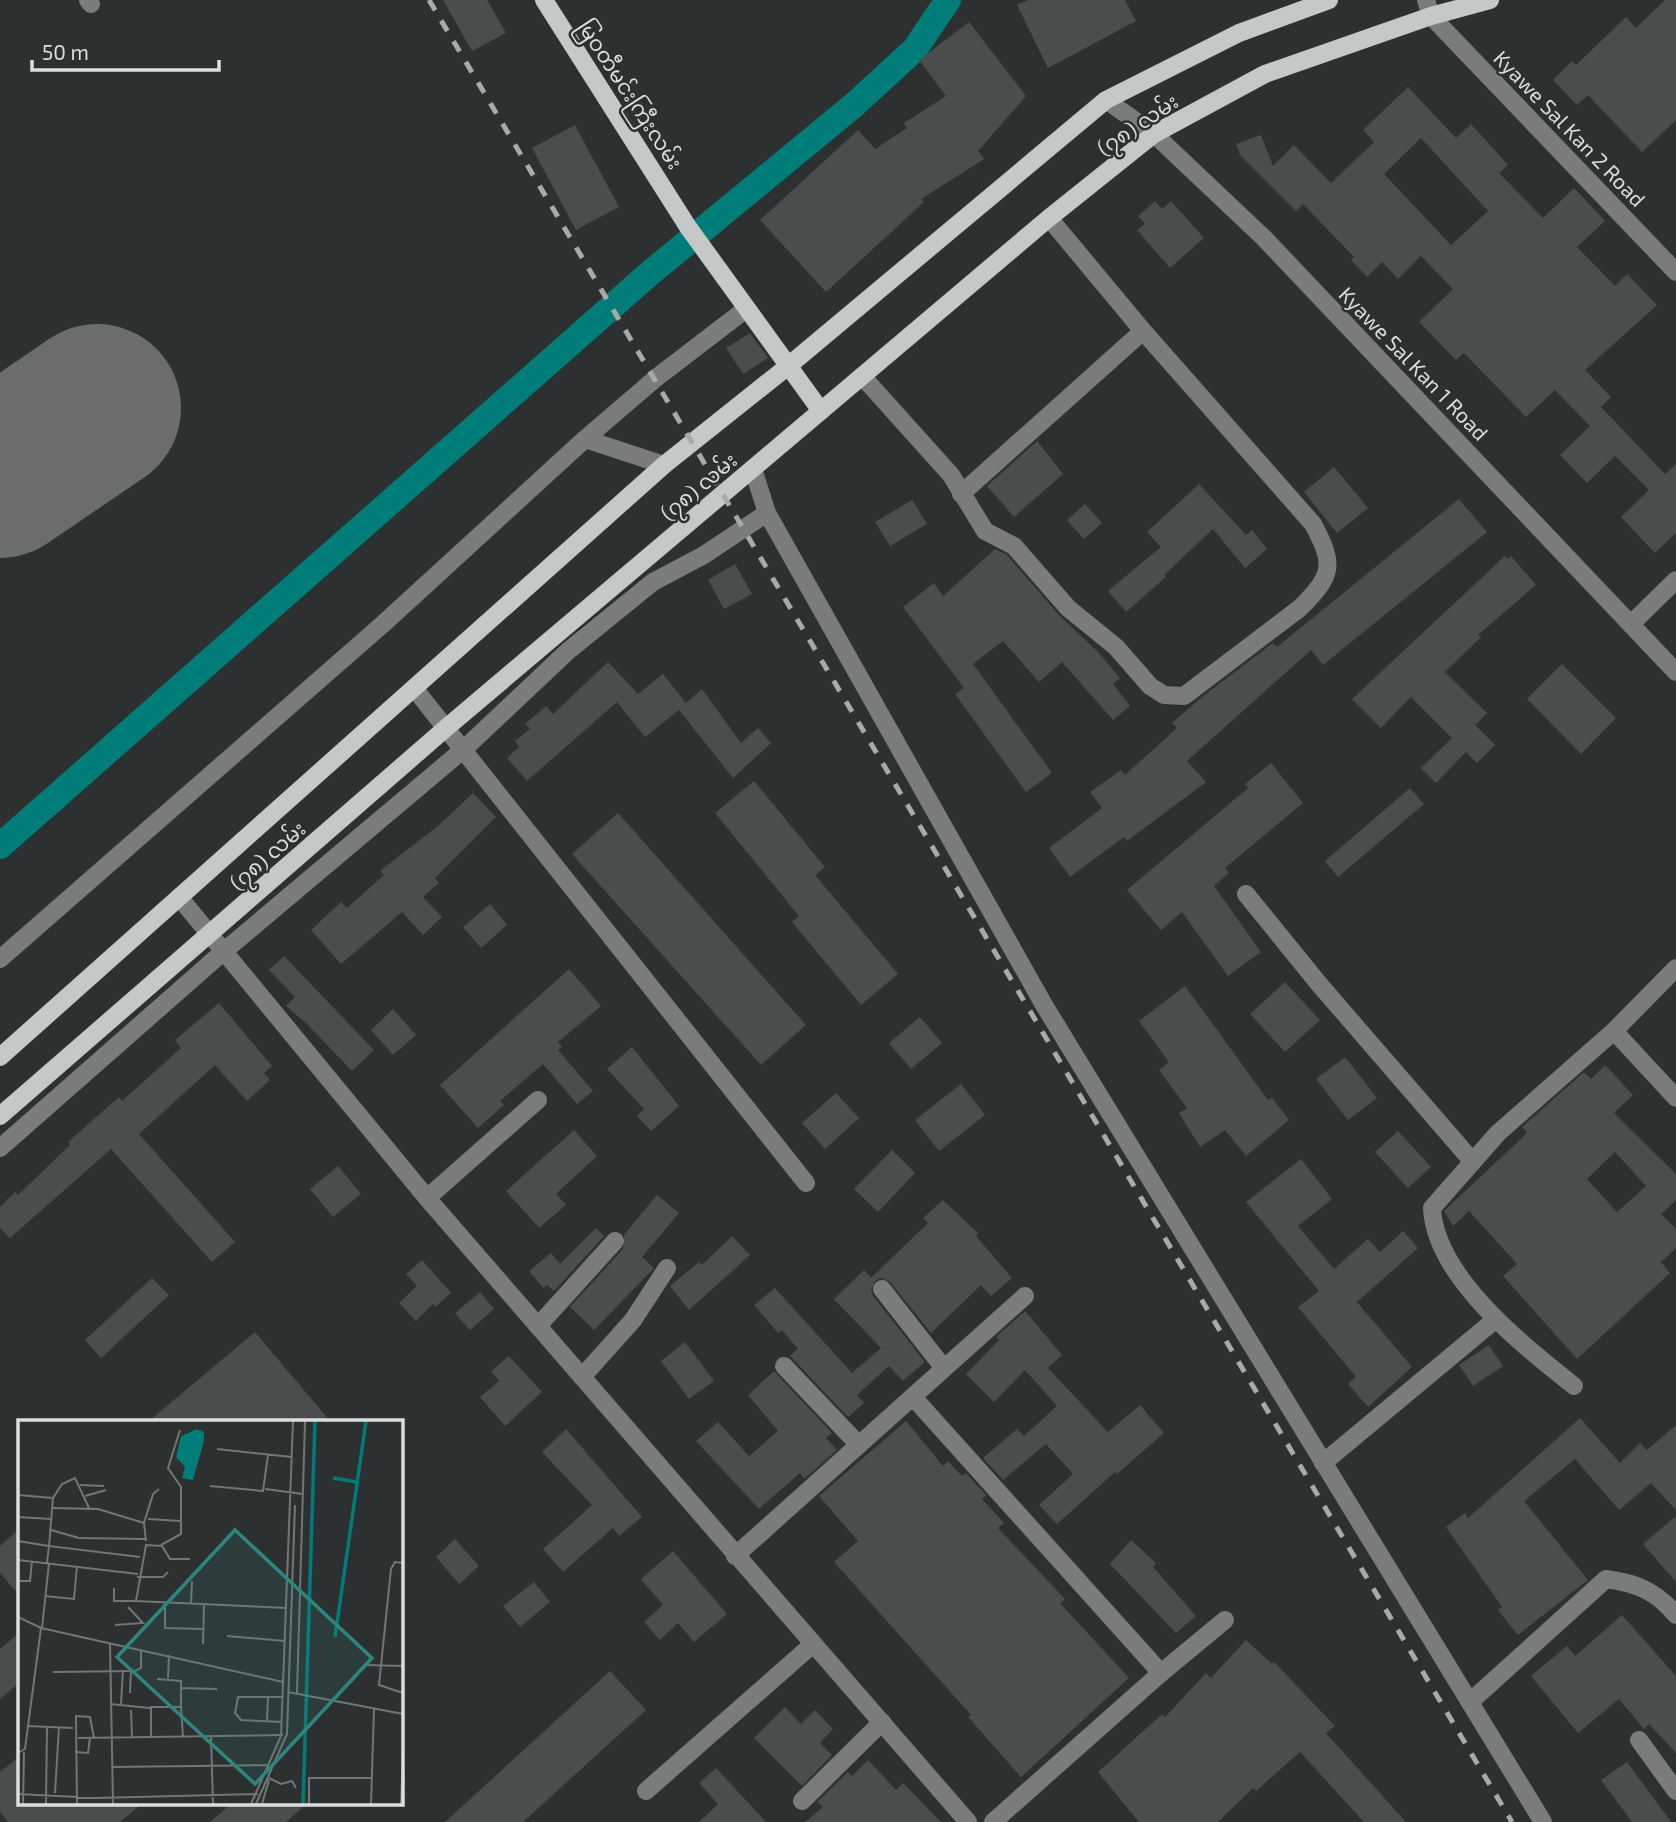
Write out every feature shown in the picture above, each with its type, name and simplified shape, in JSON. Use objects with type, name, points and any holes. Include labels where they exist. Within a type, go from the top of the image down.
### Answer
[{"type":"main road","name":"မြဝတီမင်းကြီးလမ်း","points":[[544,0],[711,261],[821,411]]},
{"type":"main road","name":"(၇၈) လမ်း","points":[[0,1057],[664,465],[787,367],[1106,100],[1239,33],[1329,0]]},
{"type":"main road","name":"(၇၈) လမ်း","points":[[0,1116],[446,728],[1049,218],[1154,134],[1265,74],[1429,8],[1490,0]]},
{"type":"street","name":"Kyawe Sal Kan 2 Road","points":[[1429,8],[1676,272]]},
{"type":"street","name":"Kyawe Sal Kan 1 Road","points":[[1106,100],[1154,134],[1264,238],[1676,672]]},
{"type":"street","points":[[862,376],[951,475],[985,531],[1014,546],[1068,608],[1094,628],[1150,686],[1164,695],[1184,696],[1300,608],[1317,591],[1329,567],[1325,548],[1313,524],[1143,331],[1049,218]]},
{"type":"street","points":[[0,959],[383,624],[656,378],[746,309]]},
{"type":"street","points":[[961,494],[1143,331]]},
{"type":"street","points":[[586,439],[664,465]]},
{"type":"street","points":[[753,469],[767,513],[1044,1005],[1543,1822]]},
{"type":"street","points":[[0,1148],[223,952],[464,749],[568,652],[653,582],[704,555],[767,513]]},
{"type":"street","points":[[1631,624],[1676,580]]},
{"type":"street","points":[[414,688],[806,1183]]},
{"type":"street","points":[[1246,894],[1319,984],[1473,1162]]},
{"type":"street","points":[[179,897],[427,1198],[968,1822]]},
{"type":"street","points":[[1574,1386],[1496,1319],[1462,1278],[1443,1251],[1433,1227],[1432,1208],[1498,1133],[1614,1031],[1676,968]]},
{"type":"street","points":[[1614,1031],[1676,1098]]},
{"type":"street","points":[[427,1198],[538,1100]]},
{"type":"street","points":[[538,1326],[615,1241]]},
{"type":"street","points":[[582,1377],[633,1320],[667,1268]]},
{"type":"street","points":[[882,1289],[943,1367]]},
{"type":"street","points":[[735,1556],[1025,1296]]},
{"type":"street","points":[[1323,1463],[1496,1319]]},
{"type":"street","points":[[784,1366],[859,1445]]},
{"type":"street","points":[[913,1397],[1161,1673]]},
{"type":"street","points":[[1471,1701],[1606,1579],[1635,1583],[1666,1603],[1676,1615]]},
{"type":"street","points":[[993,1822],[1225,1620]]},
{"type":"street","points":[[646,1791],[813,1644]]},
{"type":"street","points":[[802,1801],[882,1722]]},
{"type":"street","points":[[1639,1740],[1676,1791]]},
{"type":"building","points":[[443,0],[487,0],[506,33],[472,51]]},
{"type":"building","points":[[1028,0],[1125,0],[1136,21],[1048,68],[1017,5]]},
{"type":"building","points":[[1665,0],[1676,0],[1676,120],[1642,152],[1588,95],[1577,105],[1553,80],[1572,61],[1576,65],[1626,17],[1636,28]]},
{"type":"building","points":[[969,22],[1026,96],[978,151],[984,159],[921,199],[924,202],[826,292],[760,220],[858,130],[875,149],[907,128],[904,123],[946,96],[919,60]]},
{"type":"building","points":[[1408,87],[1456,138],[1471,124],[1508,165],[1499,173],[1543,218],[1574,188],[1605,221],[1577,247],[1615,286],[1627,274],[1657,305],[1585,370],[1611,397],[1601,407],[1665,474],[1676,464],[1676,533],[1655,553],[1621,517],[1649,490],[1615,456],[1587,483],[1560,455],[1590,426],[1555,390],[1526,417],[1464,353],[1456,360],[1419,322],[1453,289],[1421,256],[1398,279],[1382,262],[1367,277],[1351,260],[1354,257],[1303,204],[1296,211],[1240,155],[1236,144],[1261,135],[1273,166],[1294,145],[1331,183],[1374,142],[1363,130]],"holes":[[[1421,138],[1488,211],[1451,245],[1384,174]]]},
{"type":"building","points":[[575,125],[619,207],[576,230],[532,148]]},
{"type":"building","points":[[1155,201],[1162,209],[1171,201],[1204,238],[1170,268],[1137,230],[1145,224],[1138,216]]},
{"type":"building","points":[[750,333],[768,358],[743,374],[726,348]]},
{"type":"building","points":[[1037,441],[1063,474],[1014,517],[987,486]]},
{"type":"building","points":[[1334,467],[1368,508],[1337,533],[1304,492]]},
{"type":"building","points":[[1199,484],[1246,535],[1252,530],[1267,549],[1245,568],[1213,529],[1164,575],[1166,577],[1126,612],[1108,591],[1161,547],[1147,532]]},
{"type":"building","points":[[1459,499],[1487,532],[1323,665],[1311,650],[1187,761],[1206,782],[1127,841],[1124,837],[1070,877],[1049,848],[1102,808],[1090,792],[1121,770],[1125,775],[1177,728],[1172,723],[1202,697],[1273,643],[1277,647]]},
{"type":"building","points":[[912,500],[927,524],[890,546],[875,522]]},
{"type":"building","points":[[1085,504],[1102,523],[1084,539],[1067,520]]},
{"type":"building","points":[[995,549],[1007,555],[1059,615],[1099,653],[1120,678],[1113,684],[1130,706],[1113,720],[1062,662],[1039,682],[1003,641],[973,664],[1052,773],[1026,792],[955,694],[964,688],[903,607],[934,583],[943,596]]},
{"type":"building","points":[[1505,556],[1508,559],[1511,556],[1536,585],[1478,635],[1481,637],[1445,672],[1487,713],[1475,725],[1495,745],[1477,763],[1466,752],[1436,783],[1421,768],[1452,738],[1411,697],[1381,728],[1352,699]]},
{"type":"building","points":[[735,564],[752,594],[724,609],[708,580]]},
{"type":"building","points":[[608,662],[638,694],[663,674],[686,703],[702,689],[741,743],[758,728],[771,743],[733,778],[679,710],[645,737],[617,702],[527,781],[507,758],[519,747],[515,741],[530,729],[525,724],[546,706],[553,714]]},
{"type":"building","points":[[1562,664],[1616,718],[1581,754],[1527,699]]},
{"type":"building","points":[[1271,763],[1303,803],[1225,868],[1229,873],[1214,886],[1261,952],[1228,976],[1182,912],[1161,930],[1127,890],[1248,788],[1245,784]]},
{"type":"building","points":[[754,781],[825,867],[815,875],[898,974],[861,1005],[792,922],[799,916],[715,813]]},
{"type":"building","points":[[1410,788],[1424,804],[1338,877],[1325,861]]},
{"type":"building","points":[[473,793],[496,817],[435,878],[439,883],[423,897],[442,917],[423,935],[402,912],[341,964],[311,930],[341,902],[347,908],[384,875],[380,871],[439,825]]},
{"type":"building","points":[[618,813],[806,1025],[761,1065],[572,854]]},
{"type":"building","points":[[490,904],[507,925],[481,948],[463,927]]},
{"type":"building","points":[[284,956],[374,1050],[352,1071],[286,1006],[295,997],[269,970]]},
{"type":"building","points":[[569,969],[601,1006],[558,1042],[562,1047],[558,1050],[593,1091],[577,1104],[543,1064],[500,1101],[504,1105],[478,1128],[440,1085]]},
{"type":"building","points":[[1285,982],[1320,1020],[1285,1052],[1250,1014]]},
{"type":"building","points":[[1185,986],[1268,1100],[1272,1098],[1289,1120],[1246,1156],[1225,1130],[1200,1147],[1179,1113],[1187,1108],[1159,1070],[1169,1062],[1139,1021]]},
{"type":"building","points":[[219,1003],[272,1066],[264,1073],[270,1080],[247,1101],[215,1065],[139,1134],[235,1242],[212,1262],[111,1149],[10,1238],[0,1228],[0,1207],[15,1192],[18,1195],[70,1145],[68,1142],[119,1097],[122,1101],[181,1048],[175,1040]]},
{"type":"building","points":[[393,1009],[416,1035],[393,1055],[371,1030]]},
{"type":"building","points":[[920,1017],[942,1043],[911,1069],[889,1043]]},
{"type":"building","points":[[632,1047],[679,1106],[651,1131],[637,1116],[644,1109],[607,1069]]},
{"type":"building","points":[[1345,1057],[1377,1098],[1348,1120],[1316,1079]]},
{"type":"building","points":[[1605,1065],[1633,1095],[1614,1113],[1676,1174],[1676,1200],[1661,1214],[1676,1229],[1676,1248],[1661,1262],[1670,1273],[1577,1359],[1503,1276],[1517,1264],[1469,1211],[1453,1226],[1444,1211],[1527,1133],[1522,1127],[1584,1072],[1591,1079]],"holes":[[[1615,1152],[1646,1186],[1617,1212],[1587,1179]]]},
{"type":"building","points":[[961,1084],[985,1115],[939,1151],[915,1120]]},
{"type":"building","points":[[836,1093],[859,1118],[825,1149],[802,1123]]},
{"type":"building","points":[[574,1130],[597,1156],[556,1194],[566,1205],[539,1228],[506,1191]]},
{"type":"building","points":[[1398,1131],[1431,1167],[1408,1188],[1375,1152]]},
{"type":"building","points":[[892,1150],[915,1173],[878,1212],[854,1189]]},
{"type":"building","points":[[1301,1159],[1332,1199],[1298,1226],[1334,1269],[1368,1239],[1380,1252],[1403,1231],[1418,1248],[1357,1302],[1412,1367],[1368,1407],[1348,1384],[1356,1377],[1298,1307],[1319,1291],[1246,1202]]},
{"type":"building","points":[[338,1166],[361,1194],[333,1217],[310,1189]]},
{"type":"building","points":[[657,1195],[679,1213],[642,1257],[654,1268],[594,1330],[570,1307],[623,1249],[624,1235]]},
{"type":"building","points":[[943,1200],[978,1233],[976,1236],[1012,1278],[991,1296],[981,1285],[931,1333],[890,1282],[881,1278],[875,1281],[871,1290],[873,1296],[925,1362],[903,1381],[889,1366],[857,1395],[864,1403],[848,1417],[790,1356],[798,1349],[782,1330],[778,1333],[754,1305],[775,1288],[852,1373],[881,1348],[834,1299],[864,1270],[871,1278],[928,1223],[923,1218]]},
{"type":"building","points":[[596,1228],[604,1236],[554,1291],[547,1285],[543,1288],[529,1271],[551,1253],[560,1264]]},
{"type":"building","points":[[732,1236],[750,1255],[689,1310],[670,1286],[699,1262],[702,1265]]},
{"type":"building","points":[[422,1260],[451,1293],[435,1307],[433,1304],[416,1321],[399,1303],[417,1286],[406,1274]]},
{"type":"building","points":[[152,1278],[169,1295],[101,1358],[85,1340]]},
{"type":"building","points":[[480,1292],[494,1309],[470,1330],[455,1313]]},
{"type":"building","points":[[1025,1311],[1062,1355],[1048,1368],[1108,1432],[1140,1405],[1164,1433],[1057,1524],[1039,1505],[1073,1474],[1046,1444],[1003,1480],[983,1458],[1017,1429],[1024,1436],[1057,1406],[1025,1370],[994,1402],[966,1374],[999,1340],[996,1337]]},
{"type":"building","points":[[255,1332],[329,1420],[150,1420]]},
{"type":"building","points":[[685,1342],[714,1381],[689,1399],[661,1361]]},
{"type":"building","points":[[1489,1345],[1503,1366],[1473,1386],[1459,1365]]},
{"type":"building","points":[[509,1356],[542,1392],[505,1426],[480,1397],[499,1381],[491,1371]]},
{"type":"building","points":[[774,1371],[832,1433],[826,1438],[837,1450],[804,1479],[800,1473],[759,1509],[696,1441],[718,1422],[749,1456],[778,1431],[748,1395]]},
{"type":"building","points":[[1580,1418],[1620,1463],[1640,1443],[1647,1450],[1676,1425],[1676,1510],[1651,1483],[1619,1510],[1575,1459],[1524,1501],[1588,1580],[1518,1635],[1498,1610],[1502,1607],[1446,1527],[1465,1513],[1468,1518]]},
{"type":"building","points":[[906,1421],[943,1466],[948,1461],[962,1476],[966,1473],[986,1495],[982,1499],[1004,1523],[998,1528],[1065,1599],[1060,1603],[1129,1678],[1021,1777],[968,1717],[971,1715],[834,1562],[858,1541],[819,1496]]},
{"type":"building","points":[[566,1429],[642,1517],[619,1536],[613,1528],[563,1572],[543,1549],[592,1505],[542,1452]]},
{"type":"building","points":[[1676,1516],[1676,1582],[1643,1544]]},
{"type":"building","points":[[18,1530],[18,1594],[0,1573],[0,1546]]},
{"type":"building","points":[[455,1539],[479,1566],[459,1584],[436,1557]]},
{"type":"building","points":[[1131,1540],[1156,1563],[1153,1567],[1196,1616],[1176,1633],[1110,1564]]},
{"type":"building","points":[[673,1551],[727,1614],[694,1642],[678,1623],[660,1640],[644,1622],[663,1605],[641,1579]]},
{"type":"building","points":[[534,1582],[550,1602],[520,1627],[503,1606]]},
{"type":"building","points":[[1622,1615],[1676,1676],[1676,1753],[1649,1724],[1644,1729],[1619,1699],[1578,1733],[1531,1676],[1567,1646],[1575,1656]]},
{"type":"building","points":[[18,1634],[18,1684],[0,1699],[0,1649]]},
{"type":"building","points":[[1246,1640],[1272,1664],[1274,1662],[1335,1726],[1326,1733],[1406,1822],[1364,1822],[1300,1752],[1256,1791],[1253,1788],[1218,1822],[1139,1822],[1098,1772],[1162,1714],[1165,1717],[1206,1673],[1211,1678]]},
{"type":"building","points":[[610,1671],[646,1710],[523,1822],[445,1822]]},
{"type":"building","points":[[785,1707],[801,1724],[815,1710],[833,1729],[820,1743],[832,1755],[802,1786],[754,1738]]},
{"type":"building","points":[[18,1758],[18,1804],[142,1804],[120,1822],[8,1822],[0,1812],[0,1772]]},
{"type":"building","points":[[868,1760],[896,1790],[903,1783],[941,1822],[805,1822],[823,1807],[817,1802],[848,1772],[852,1776]]},
{"type":"building","points":[[1627,1762],[1671,1822],[1632,1822],[1601,1780]]},
{"type":"building","points":[[716,1768],[766,1822],[699,1822],[718,1804],[699,1783]]},
{"type":"building","points":[[231,1804],[307,1804],[286,1822],[210,1822]]},
{"type":"waterway","points":[[0,846],[649,274],[854,105],[915,49],[948,0]]},
{"type":"runway","points":[[0,474],[97,408]]},
{"type":"railway","points":[[429,0],[1512,1822]]}]
